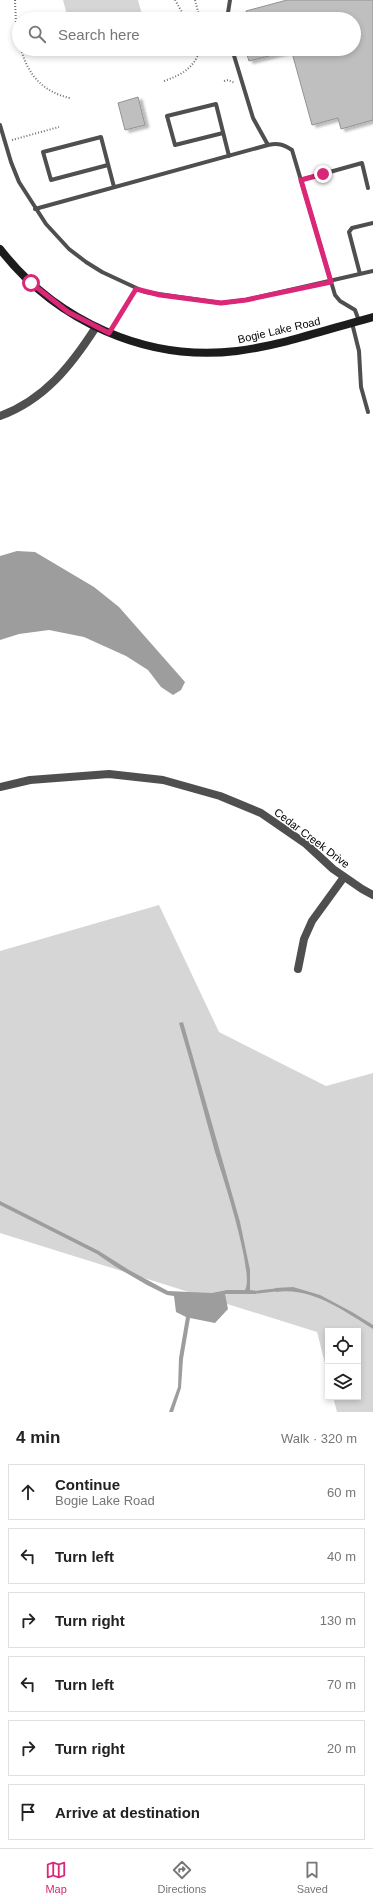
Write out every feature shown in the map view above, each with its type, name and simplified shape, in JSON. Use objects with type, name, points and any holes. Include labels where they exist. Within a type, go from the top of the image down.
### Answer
[{"type":"main road","name":"Bogie Lake Road","points":[[0,249],[24,276],[42,293],[64,309],[109,333],[158,348],[191,352],[220,352],[269,345],[373,317]]},
{"type":"street","points":[[0,416],[13,411],[42,394],[67,368],[96,327]]},
{"type":"street","name":"Cedar Creek Drive","points":[[0,787],[30,780],[108,774],[163,780],[220,796],[261,814],[306,844],[344,877],[373,895]]},
{"type":"street","points":[[298,970],[304,939],[312,921],[344,877]]},
{"type":"lane","points":[[228,12],[230,0]]},
{"type":"lane","points":[[234,56],[253,118],[268,145]]},
{"type":"lane","points":[[224,133],[175,145],[167,116],[216,104],[224,133],[229,156]]},
{"type":"lane","points":[[0,125],[19,182],[46,224],[69,249],[102,272],[136,289],[160,295],[221,303],[246,300],[331,282],[373,271]]},
{"type":"lane","points":[[108,165],[51,180],[43,152],[101,137],[114,187]]},
{"type":"lane","points":[[35,209],[268,145],[278,143],[292,150],[335,295],[340,301],[355,310],[361,387],[368,412]]},
{"type":"lane","points":[[301,180],[362,163],[368,188]]},
{"type":"lane","points":[[360,274],[349,232],[352,228],[373,223]]},
{"type":"path","points":[[15,0],[16,12]]},
{"type":"path","points":[[175,0],[182,12]]},
{"type":"path","points":[[195,0],[198,12]]},
{"type":"path","points":[[24,56],[28,68],[38,82],[54,93],[70,98]]},
{"type":"path","points":[[164,81],[186,72],[194,63],[197,56]]},
{"type":"path","points":[[5,142],[59,127]]},
{"type":"path","points":[[109,333],[136,289]]},
{"type":"shaded area","points":[[63,0],[138,0],[141,12],[66,12]]},
{"type":"shaded area","points":[[17,551],[35,552],[94,587],[119,607],[185,682],[181,690],[173,695],[161,687],[148,670],[126,656],[84,637],[49,630],[19,634],[0,640],[0,556]]},
{"type":"shaded area","points":[[159,905],[219,1032],[326,1086],[373,1073],[373,1412],[337,1412],[334,1400],[361,1400],[361,1328],[325,1328],[325,1363],[317,1332],[0,1233],[0,951]]},
{"type":"shaded area","points":[[183,1022],[240,1222],[250,1270],[250,1290],[258,1292],[256,1294],[225,1294],[228,1309],[215,1323],[190,1318],[183,1359],[181,1388],[173,1412],[169,1412],[178,1387],[179,1358],[186,1317],[176,1312],[174,1296],[167,1295],[147,1285],[97,1254],[0,1205],[0,1201],[99,1251],[129,1270],[168,1291],[212,1293],[227,1290],[245,1290],[247,1280],[246,1265],[242,1245],[179,1023]]},
{"type":"shaded area","points":[[293,1287],[320,1295],[373,1325],[373,1329],[339,1308],[315,1297],[289,1291],[276,1292],[275,1290],[275,1288]]},
{"type":"building","points":[[287,0],[373,0],[373,120],[341,129],[338,118],[312,125],[293,56],[361,56],[361,12],[246,11]]},
{"type":"building","points":[[247,56],[269,56],[249,61]]},
{"type":"building","points":[[138,97],[145,125],[125,130],[118,103]]},
{"type":"waterway","points":[[258,1292],[275,1290]]},
{"type":"route","points":[[31,283],[53,302],[68,312],[86,323],[109,333],[136,289],[160,295],[221,303],[246,300],[331,282],[301,180],[323,174]]}]
